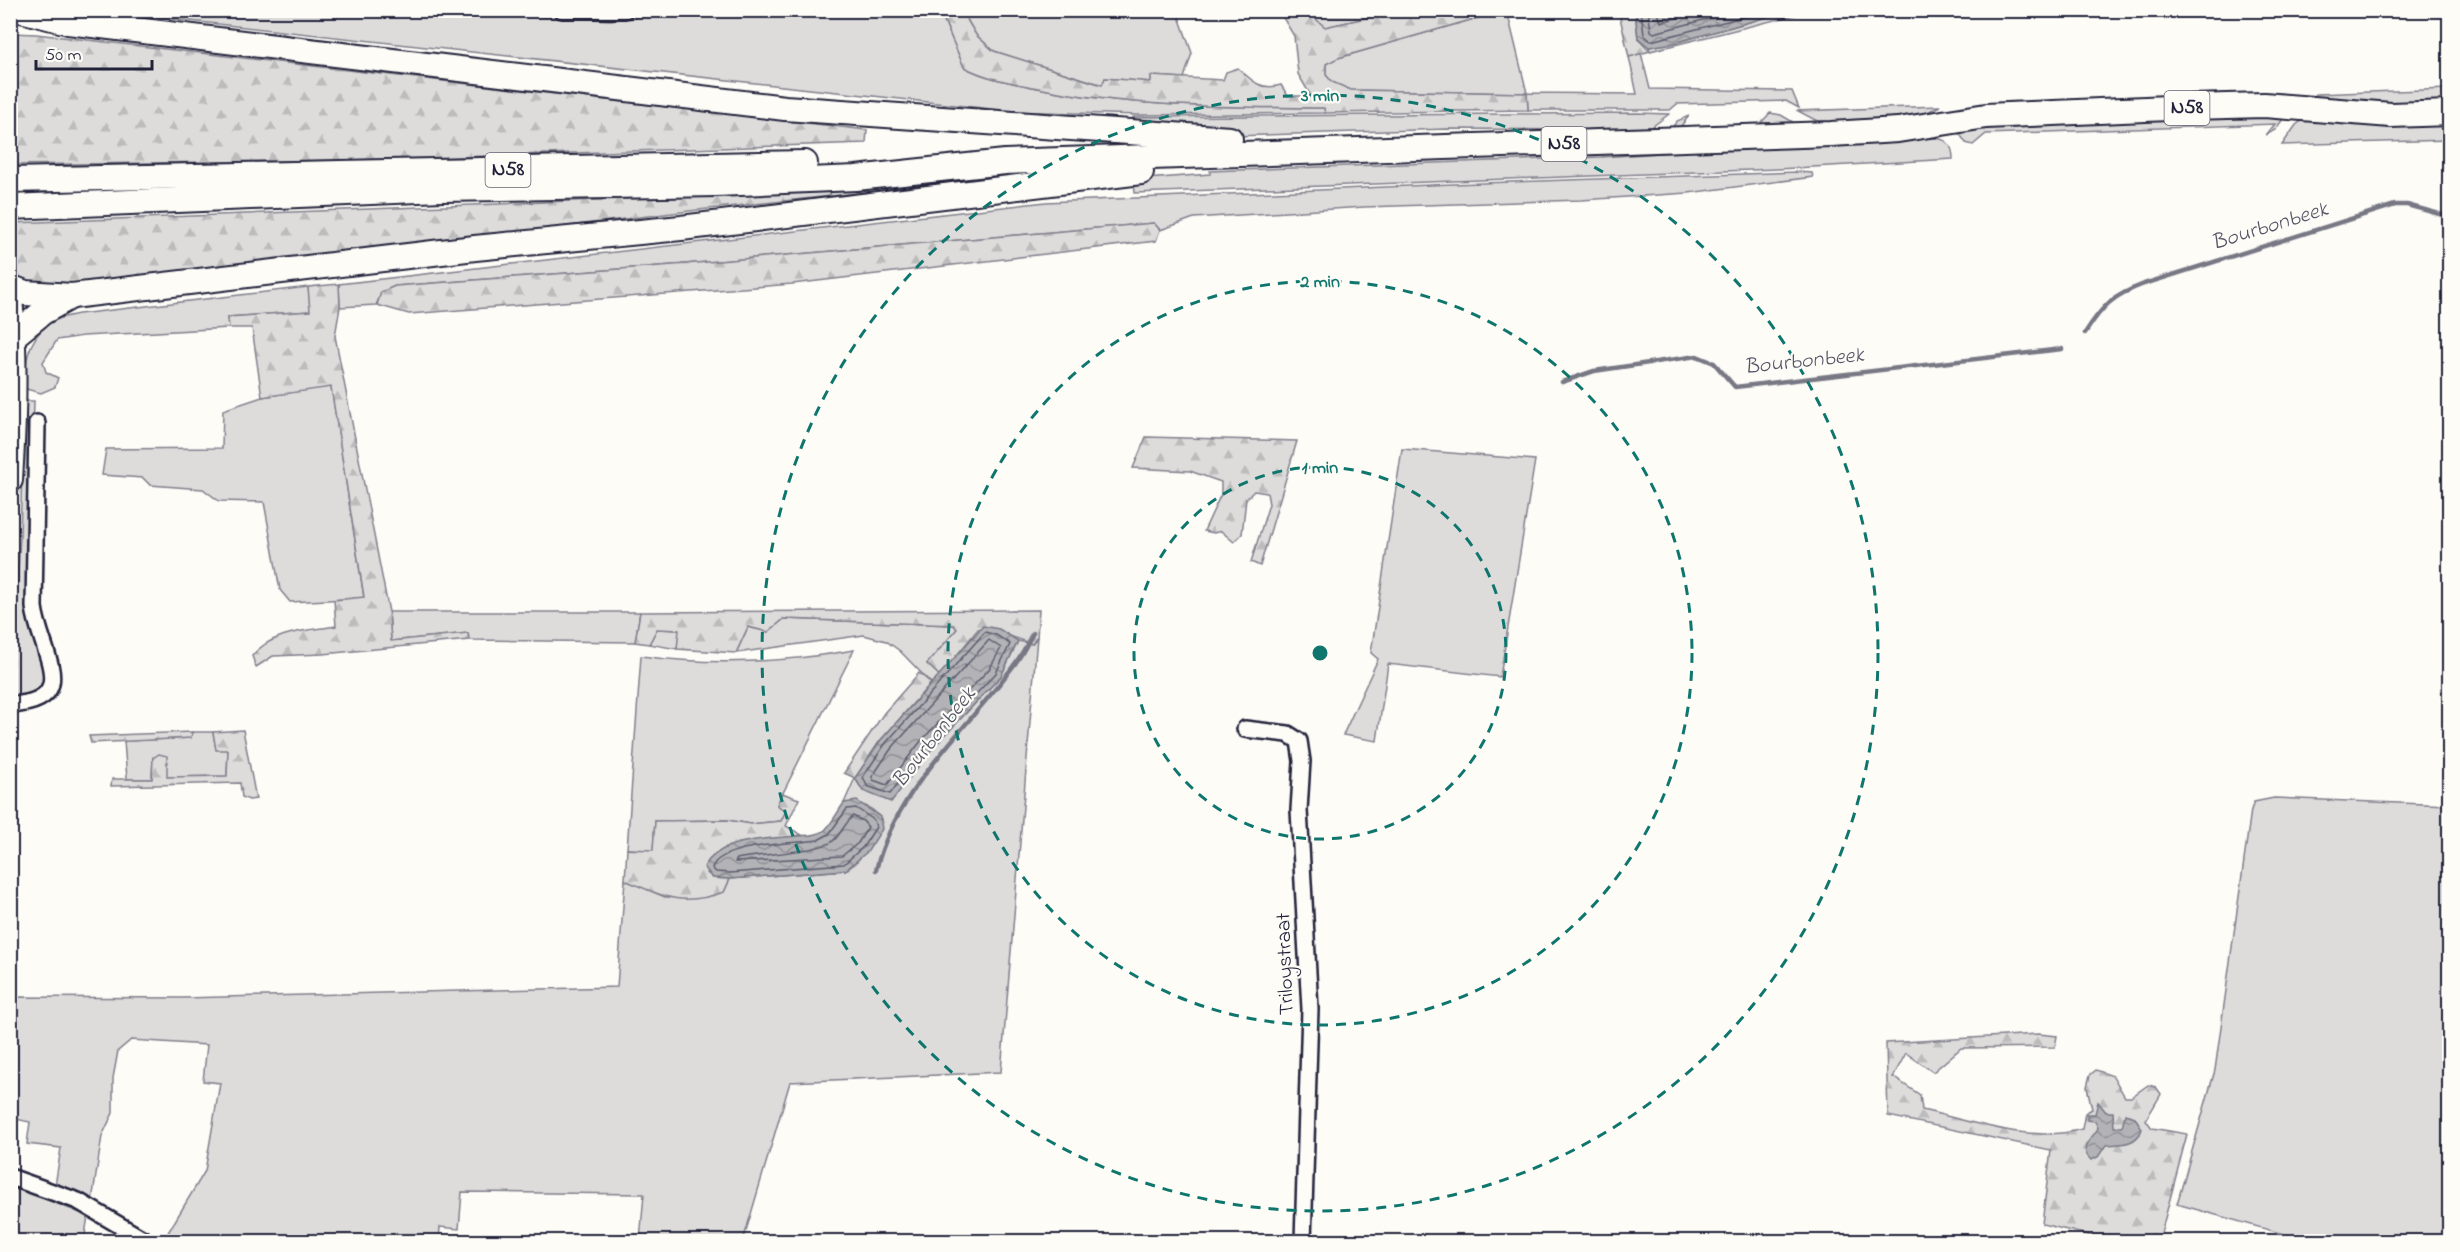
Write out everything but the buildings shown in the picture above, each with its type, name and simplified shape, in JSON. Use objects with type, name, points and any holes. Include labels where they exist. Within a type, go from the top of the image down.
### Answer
[{"type":"main road","points":[[21,10],[68,22]]},
{"type":"main road","name":"N58","points":[[10,23],[68,22],[785,108],[1201,139],[1262,139],[1318,151]]},
{"type":"main road","name":"N58","points":[[10,207],[442,189],[786,181],[880,176],[1005,162],[1832,134],[1898,130],[1986,116],[2191,107],[2274,106],[2391,116],[2450,113]]},
{"type":"main road","name":"N58","points":[[12,338],[43,312],[72,296],[475,248],[681,228],[1132,173],[1276,164],[1318,151]]},
{"type":"main road","name":"N58","points":[[10,180],[976,159],[1005,162]]},
{"type":"main road","points":[[10,287],[26,294],[72,296]]},
{"type":"main road","points":[[10,298],[14,410],[10,480]]},
{"type":"street","points":[[562,10],[625,10]]},
{"type":"street","points":[[10,705],[31,704],[42,700],[52,685],[52,671],[36,626],[34,607],[37,423]]},
{"type":"street","name":"Triloystraat","points":[[1245,729],[1288,734],[1299,741],[1302,760],[1299,810],[1310,1009],[1303,1242]]},
{"type":"street","points":[[10,1177],[78,1201],[148,1242]]},
{"type":"green space","points":[[406,10],[610,20],[635,18],[653,10],[940,11],[964,67],[1000,80],[1074,95],[1145,103],[1324,108],[1325,113],[1139,115],[1010,111],[99,11]]},
{"type":"green space","points":[[940,11],[962,11],[976,35],[994,51],[1102,85],[1105,78],[1151,82],[1151,76],[1223,80],[1226,72],[1238,68],[1252,81],[1262,86],[1281,85],[1288,96],[1311,96],[1298,74],[1294,36],[1279,11],[1306,11],[1325,27],[1398,11],[1502,11],[1338,58],[1326,64],[1326,75],[1332,82],[1351,90],[1527,93],[1528,110],[1325,113],[1324,108],[1180,105],[1074,95],[1000,80],[964,67]]},
{"type":"green space","points":[[962,11],[1177,11],[1192,53],[1184,78],[1151,76],[1151,82],[1105,78],[1103,85],[994,51],[976,35]]},
{"type":"green space","points":[[1306,11],[1398,11],[1325,27]]},
{"type":"green space","points":[[1507,11],[1527,93],[1351,90],[1332,82],[1326,75],[1326,63],[1338,58]]},
{"type":"green space","points":[[1635,11],[1638,38],[1650,51],[1629,57],[1619,13]]},
{"type":"green space","points":[[1789,11],[1807,12],[1650,51],[1649,47],[1674,43]]},
{"type":"green space","points":[[11,33],[36,34],[867,130],[866,143],[403,159],[11,165]]},
{"type":"green space","points":[[1641,53],[1650,89],[1792,91],[1799,108],[1786,101],[1677,104],[1670,110],[1528,110],[1527,93],[1637,94],[1629,57]]},
{"type":"green space","points":[[2449,89],[2449,105],[2382,106],[2314,97],[2316,94]]},
{"type":"green space","points":[[1940,106],[1917,117],[1823,124],[1798,111]]},
{"type":"green space","points":[[1770,113],[1781,115],[1800,126],[1670,130],[1677,121],[1689,116],[1680,127],[1759,125]]},
{"type":"green space","points":[[1669,114],[1649,129],[1620,130],[1446,129],[1234,136],[1132,129],[1133,117]]},
{"type":"green space","points":[[2286,115],[2275,130],[2266,135],[2275,124],[1986,134],[1973,145],[1966,143],[1957,130]]},
{"type":"green space","points":[[2303,120],[2449,124],[2449,140],[2282,145],[2296,125]]},
{"type":"green space","points":[[1932,138],[1948,143],[1952,149],[1953,159],[1777,169],[1135,193],[1134,180],[1210,174],[1210,171],[1601,157]]},
{"type":"green space","points":[[1812,173],[1813,177],[1688,193],[1581,200],[1364,207],[1194,218],[1160,230],[1154,223],[673,265],[395,286],[382,292],[376,305],[340,307],[339,284],[1046,202]]},
{"type":"green space","points":[[892,187],[897,189],[831,196],[828,191],[834,188]]},
{"type":"green space","points":[[828,191],[831,196],[689,211],[66,288],[26,286],[17,273],[13,223]]},
{"type":"green space","points":[[1154,223],[1160,230],[1156,241],[792,284],[409,314],[377,305],[381,292],[395,286],[673,265]]},
{"type":"green space","points":[[339,284],[340,307],[335,336],[389,612],[391,641],[468,633],[469,640],[323,654],[273,656],[256,667],[252,656],[269,641],[302,631],[336,626],[334,600],[364,597],[331,387],[262,397],[252,328],[229,328],[228,317],[310,311],[308,287]]},
{"type":"green space","points":[[308,287],[311,311],[228,317],[229,328],[83,336],[57,340],[43,362],[46,372],[58,378],[55,387],[41,393],[26,389],[26,362],[31,345],[41,330],[58,319],[79,314]]},
{"type":"green space","points":[[331,386],[364,598],[290,602],[280,590],[264,502],[219,501],[203,489],[150,485],[143,478],[102,475],[106,449],[222,448],[223,410],[262,397]]},
{"type":"green space","points":[[24,401],[34,401],[29,576],[47,673],[43,694],[15,701],[11,696],[20,536]]},
{"type":"green space","points":[[1146,437],[1297,441],[1260,566],[1251,562],[1269,504],[1267,493],[1254,491],[1246,499],[1242,534],[1234,542],[1221,531],[1214,533],[1204,531],[1221,494],[1221,482],[1190,471],[1133,468]]},
{"type":"green space","points":[[1402,449],[1535,460],[1500,677],[1388,664],[1377,741],[1343,735],[1378,659],[1371,653]]},
{"type":"green space","points":[[1039,610],[1037,637],[1032,644],[983,626],[978,629],[940,676],[927,664],[957,629],[954,625],[784,619],[768,632],[748,627],[736,653],[677,649],[679,630],[657,629],[649,644],[635,642],[640,612]]},
{"type":"green space","points":[[389,612],[640,612],[635,642],[469,640],[468,633],[391,641]]},
{"type":"green space","points":[[784,619],[954,625],[957,629],[927,664],[940,676],[931,683],[900,651],[886,641],[864,635],[736,653],[748,627],[768,632]]},
{"type":"green space","points":[[657,629],[680,630],[677,649],[649,644]]},
{"type":"green space","points":[[1037,637],[1001,1072],[790,1082],[743,1241],[640,1241],[644,1194],[462,1192],[459,1229],[440,1227],[439,1241],[163,1241],[205,1171],[220,1083],[203,1081],[207,1045],[131,1040],[118,1051],[113,1078],[113,1113],[102,1136],[92,1201],[55,1186],[61,1148],[27,1144],[30,1122],[11,1118],[10,997],[183,998],[617,987],[625,880],[665,897],[724,892],[730,879],[846,870],[856,863],[883,822],[866,806],[844,803],[855,778],[863,791],[931,750],[1001,676],[1018,641],[1032,644]]},
{"type":"green space","points":[[854,650],[777,805],[786,811],[781,821],[751,824],[727,820],[655,821],[653,851],[627,849],[641,656],[695,661],[748,662],[800,658]]},
{"type":"green space","points":[[919,673],[931,683],[880,741],[855,778],[844,773],[884,713]]},
{"type":"green space","points":[[243,730],[256,799],[249,800],[242,797],[240,783],[111,786],[112,779],[152,779],[153,758],[159,754],[167,756],[167,777],[227,776],[228,750],[216,750],[213,732]]},
{"type":"green space","points":[[192,732],[213,732],[216,749],[228,749],[227,776],[166,777],[153,758],[152,779],[127,779],[124,741],[191,738]]},
{"type":"green space","points":[[192,732],[191,738],[91,743],[89,736]]},
{"type":"green space","points":[[782,793],[799,799],[786,826],[802,835],[726,847],[707,873],[713,878],[730,879],[724,892],[696,899],[673,898],[625,880],[627,849],[653,850],[655,821],[727,820],[751,824],[781,821],[786,811],[777,805]]},
{"type":"green space","points":[[2274,798],[2449,805],[2449,1236],[2444,1238],[2445,1242],[2308,1241],[2177,1204],[2215,1070],[2251,810],[2254,802]]},
{"type":"green space","points":[[2039,1034],[2057,1036],[2055,1047],[1961,1048],[1933,1072],[1906,1053],[1893,1077],[1920,1095],[1922,1110],[1981,1125],[2043,1134],[2082,1129],[2085,1113],[2092,1109],[2087,1087],[2090,1075],[2096,1070],[2113,1076],[2125,1097],[2131,1097],[2148,1085],[2156,1087],[2161,1094],[2146,1120],[2152,1128],[2187,1134],[2159,1241],[2113,1241],[2042,1224],[2051,1150],[1888,1116],[1886,1043]]},
{"type":"green space","points":[[10,1185],[88,1216],[84,1241],[11,1241]]},
{"type":"water","points":[[1635,10],[1789,11],[1674,43],[1649,47],[1638,38]]},
{"type":"water","points":[[983,626],[999,629],[1018,641],[1001,676],[931,750],[891,802],[863,791],[855,778],[880,741]]},
{"type":"water","points":[[857,801],[880,817],[882,829],[868,851],[846,870],[730,879],[713,878],[704,867],[722,850],[746,841],[819,833],[828,827],[844,803]]},
{"type":"water","points":[[2098,1102],[2106,1112],[2113,1112],[2114,1127],[2122,1127],[2125,1114],[2135,1117],[2142,1129],[2132,1141],[2106,1145],[2098,1157],[2091,1160],[2085,1147],[2098,1128],[2095,1121],[2087,1120],[2087,1114],[2095,1114]]},
{"type":"waterway","name":"Bourbonbeek","points":[[2085,333],[2109,302],[2144,284],[2395,205],[2407,205],[2450,217]]},
{"type":"waterway","name":"Bourbonbeek","points":[[1562,382],[1594,371],[1697,356],[1714,363],[1735,387],[2062,349]]},
{"type":"waterway","name":"Bourbonbeek","points":[[876,870],[886,840],[916,786],[995,690],[1014,665],[1033,633]]}]
